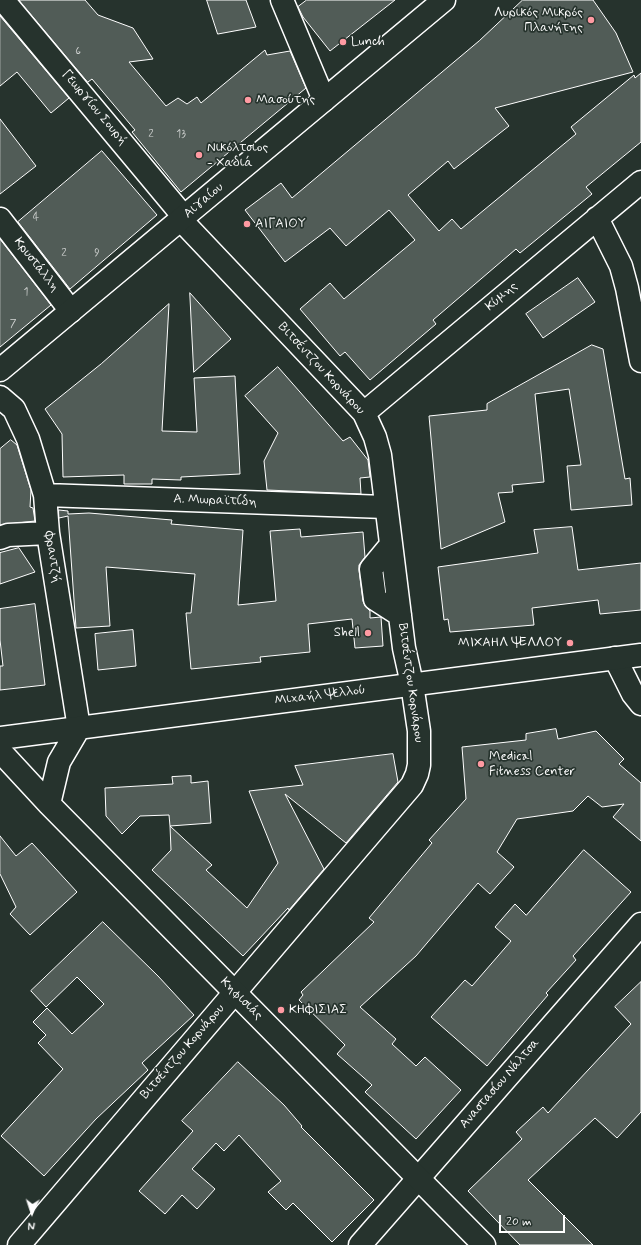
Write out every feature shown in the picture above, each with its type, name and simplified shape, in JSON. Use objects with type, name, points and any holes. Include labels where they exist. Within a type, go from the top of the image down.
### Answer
[{"type":"street","name":"Γεωργίου Σουρή","points":[[3,0],[182,218]]},
{"type":"street","points":[[282,0],[324,100]]},
{"type":"street","name":"Αιγαίου","points":[[0,370],[444,0]]},
{"type":"street","name":"Κύμης","points":[[364,413],[641,182]]},
{"type":"street","name":"Βιτσέντζου Κορνάρου","points":[[19,1245],[412,785],[417,774],[419,731],[390,546],[380,455],[375,437],[364,413],[182,218]]},
{"type":"street","points":[[597,218],[621,266],[627,288],[641,361]]},
{"type":"street","name":"Κρυστάλλη","points":[[0,219],[71,311]]},
{"type":"street","name":"Φραντζή","points":[[0,398],[14,409],[28,439],[45,495],[48,533],[79,728]]},
{"type":"street","name":"Α. Μωραϊτίδη","points":[[45,495],[385,507]]},
{"type":"street","points":[[0,538],[8,535],[48,533]]},
{"type":"street","name":"Μιχαήλ Ψελλού","points":[[0,738],[641,655]]},
{"type":"street","points":[[615,658],[633,694],[641,704]]},
{"type":"street","points":[[49,804],[59,762],[79,728]]},
{"type":"street","name":"Κηφισιάς","points":[[0,751],[49,804],[484,1245]]},
{"type":"street","name":"Αναστασίου Νάλτσα","points":[[360,1245],[417,1177],[641,924]]},
{"type":"building","points":[[19,0],[85,0],[98,15],[133,28],[153,59],[129,62],[166,106],[178,98],[187,104],[197,97],[201,103],[265,50],[267,55],[290,51],[306,88],[181,192],[132,132],[135,130],[92,79],[88,82]]},
{"type":"building","points":[[207,0],[246,0],[256,27],[218,34]]},
{"type":"building","points":[[307,0],[395,0],[330,51],[303,17],[298,7]]},
{"type":"building","points":[[523,0],[593,0],[616,33],[633,72],[495,108],[509,126],[454,169],[448,161],[408,195],[439,231],[452,219],[461,229],[576,134],[571,127],[634,75],[635,78],[641,73],[641,142],[586,187],[592,194],[520,253],[516,249],[433,320],[436,324],[370,380],[345,352],[340,356],[300,309],[330,283],[344,299],[415,240],[389,210],[346,246],[330,228],[285,262],[245,210],[281,183],[292,198],[479,41]]},
{"type":"building","points":[[0,16],[69,98],[51,113],[17,72],[0,86]]},
{"type":"building","points":[[0,119],[36,166],[0,194]]},
{"type":"building","points":[[102,151],[157,215],[70,289],[18,222]]},
{"type":"building","points":[[0,239],[51,305],[0,347]]},
{"type":"building","points":[[578,278],[595,302],[543,338],[526,314]]},
{"type":"building","points":[[190,293],[231,339],[194,372]]},
{"type":"building","points":[[169,304],[162,431],[197,432],[194,378],[235,376],[240,474],[181,477],[181,480],[152,479],[152,484],[124,484],[124,475],[63,477],[62,434],[45,409],[101,364]]},
{"type":"building","points":[[592,345],[603,349],[625,479],[630,478],[632,505],[571,510],[567,466],[581,465],[569,389],[535,394],[544,482],[512,485],[513,492],[498,493],[505,522],[441,549],[429,416],[487,410],[487,404]]},
{"type":"building","points":[[278,367],[343,441],[350,437],[368,460],[370,477],[360,478],[361,494],[267,490],[264,461],[278,433],[245,396]]},
{"type":"building","points":[[11,440],[17,445],[31,490],[30,507],[33,508],[35,521],[0,525],[0,449]]},
{"type":"building","points":[[59,510],[68,511],[68,514],[89,513],[172,520],[171,524],[243,530],[238,605],[276,601],[270,531],[300,529],[301,537],[363,532],[365,557],[359,565],[359,570],[363,601],[365,606],[370,611],[370,618],[381,617],[383,646],[355,648],[352,619],[308,624],[310,652],[260,657],[261,662],[191,669],[186,613],[191,613],[195,574],[106,567],[110,626],[76,628],[68,516],[59,518]]},
{"type":"building","points":[[572,527],[578,570],[641,563],[641,610],[600,614],[598,600],[532,608],[534,625],[450,632],[448,619],[444,620],[438,567],[538,553],[534,530]]},
{"type":"building","points":[[19,548],[35,572],[0,584],[0,553]]},
{"type":"building","points":[[35,604],[45,685],[0,690],[0,666],[3,666],[0,640],[0,609]]},
{"type":"building","points":[[133,630],[136,666],[98,670],[95,634]]},
{"type":"building","points":[[556,729],[558,739],[596,731],[624,759],[619,764],[641,783],[641,841],[613,817],[624,804],[602,807],[588,796],[573,811],[517,819],[497,852],[514,867],[490,894],[478,883],[416,956],[360,1007],[396,1039],[392,1044],[416,1066],[425,1057],[461,1090],[416,1139],[365,1092],[372,1085],[337,1054],[345,1045],[299,1000],[303,995],[301,992],[374,922],[369,918],[432,843],[429,840],[466,799],[462,747],[526,740],[526,734]]},
{"type":"building","points":[[393,754],[398,782],[346,843],[285,794],[324,869],[289,910],[288,908],[243,956],[152,870],[171,850],[170,826],[212,865],[206,870],[247,908],[278,863],[249,791],[303,785],[295,766]]},
{"type":"building","points":[[191,776],[191,783],[208,781],[211,823],[170,826],[169,815],[140,816],[122,834],[106,816],[105,788],[173,784],[172,777]]},
{"type":"building","points":[[0,836],[16,856],[32,843],[77,892],[30,935],[10,914],[16,907],[0,874]]},
{"type":"building","points":[[584,850],[631,892],[573,956],[576,960],[546,993],[548,995],[487,1066],[431,1017],[465,980],[472,986],[511,941],[495,927],[515,904],[526,915]]},
{"type":"building","points":[[103,922],[158,976],[194,1015],[142,1063],[148,1070],[96,1119],[44,1176],[1,1136],[63,1069],[38,1043],[46,1035],[33,1022],[47,1008],[72,1034],[104,1004],[77,977],[46,1007],[31,991]]},
{"type":"building","points":[[641,982],[641,1112],[617,1138],[595,1118],[528,1180],[593,1245],[520,1245],[468,1191],[522,1139],[516,1132],[543,1107],[548,1113],[631,1024],[615,1007]]},
{"type":"building","points":[[238,1062],[284,1105],[302,1126],[301,1127],[374,1200],[332,1242],[293,1203],[286,1210],[268,1192],[281,1181],[239,1135],[224,1151],[216,1143],[192,1169],[215,1189],[197,1209],[182,1195],[165,1214],[139,1191],[193,1131],[182,1121]]},
{"type":"place","name":"Λυρικός Μικρός Πλανήτης","points":[[591,20]]},
{"type":"place","name":"Lunch","points":[[343,42]]},
{"type":"place","name":"Μασούτης","points":[[248,100]]},
{"type":"place","name":"Νικόλτσιος - Χαδιά","points":[[199,155]]},
{"type":"place","name":"ΑΙΓΑΙΟΥ","points":[[247,224]]},
{"type":"place","name":"Shell","points":[[368,633]]},
{"type":"place","name":"ΜΙΧΑΗΛ ΨΕΛΛΟΥ","points":[[570,643]]},
{"type":"place","name":"Medical Fitness Center","points":[[481,764]]},
{"type":"place","name":"ΚΗΦΙΣΙΑΣ","points":[[281,1010]]}]
